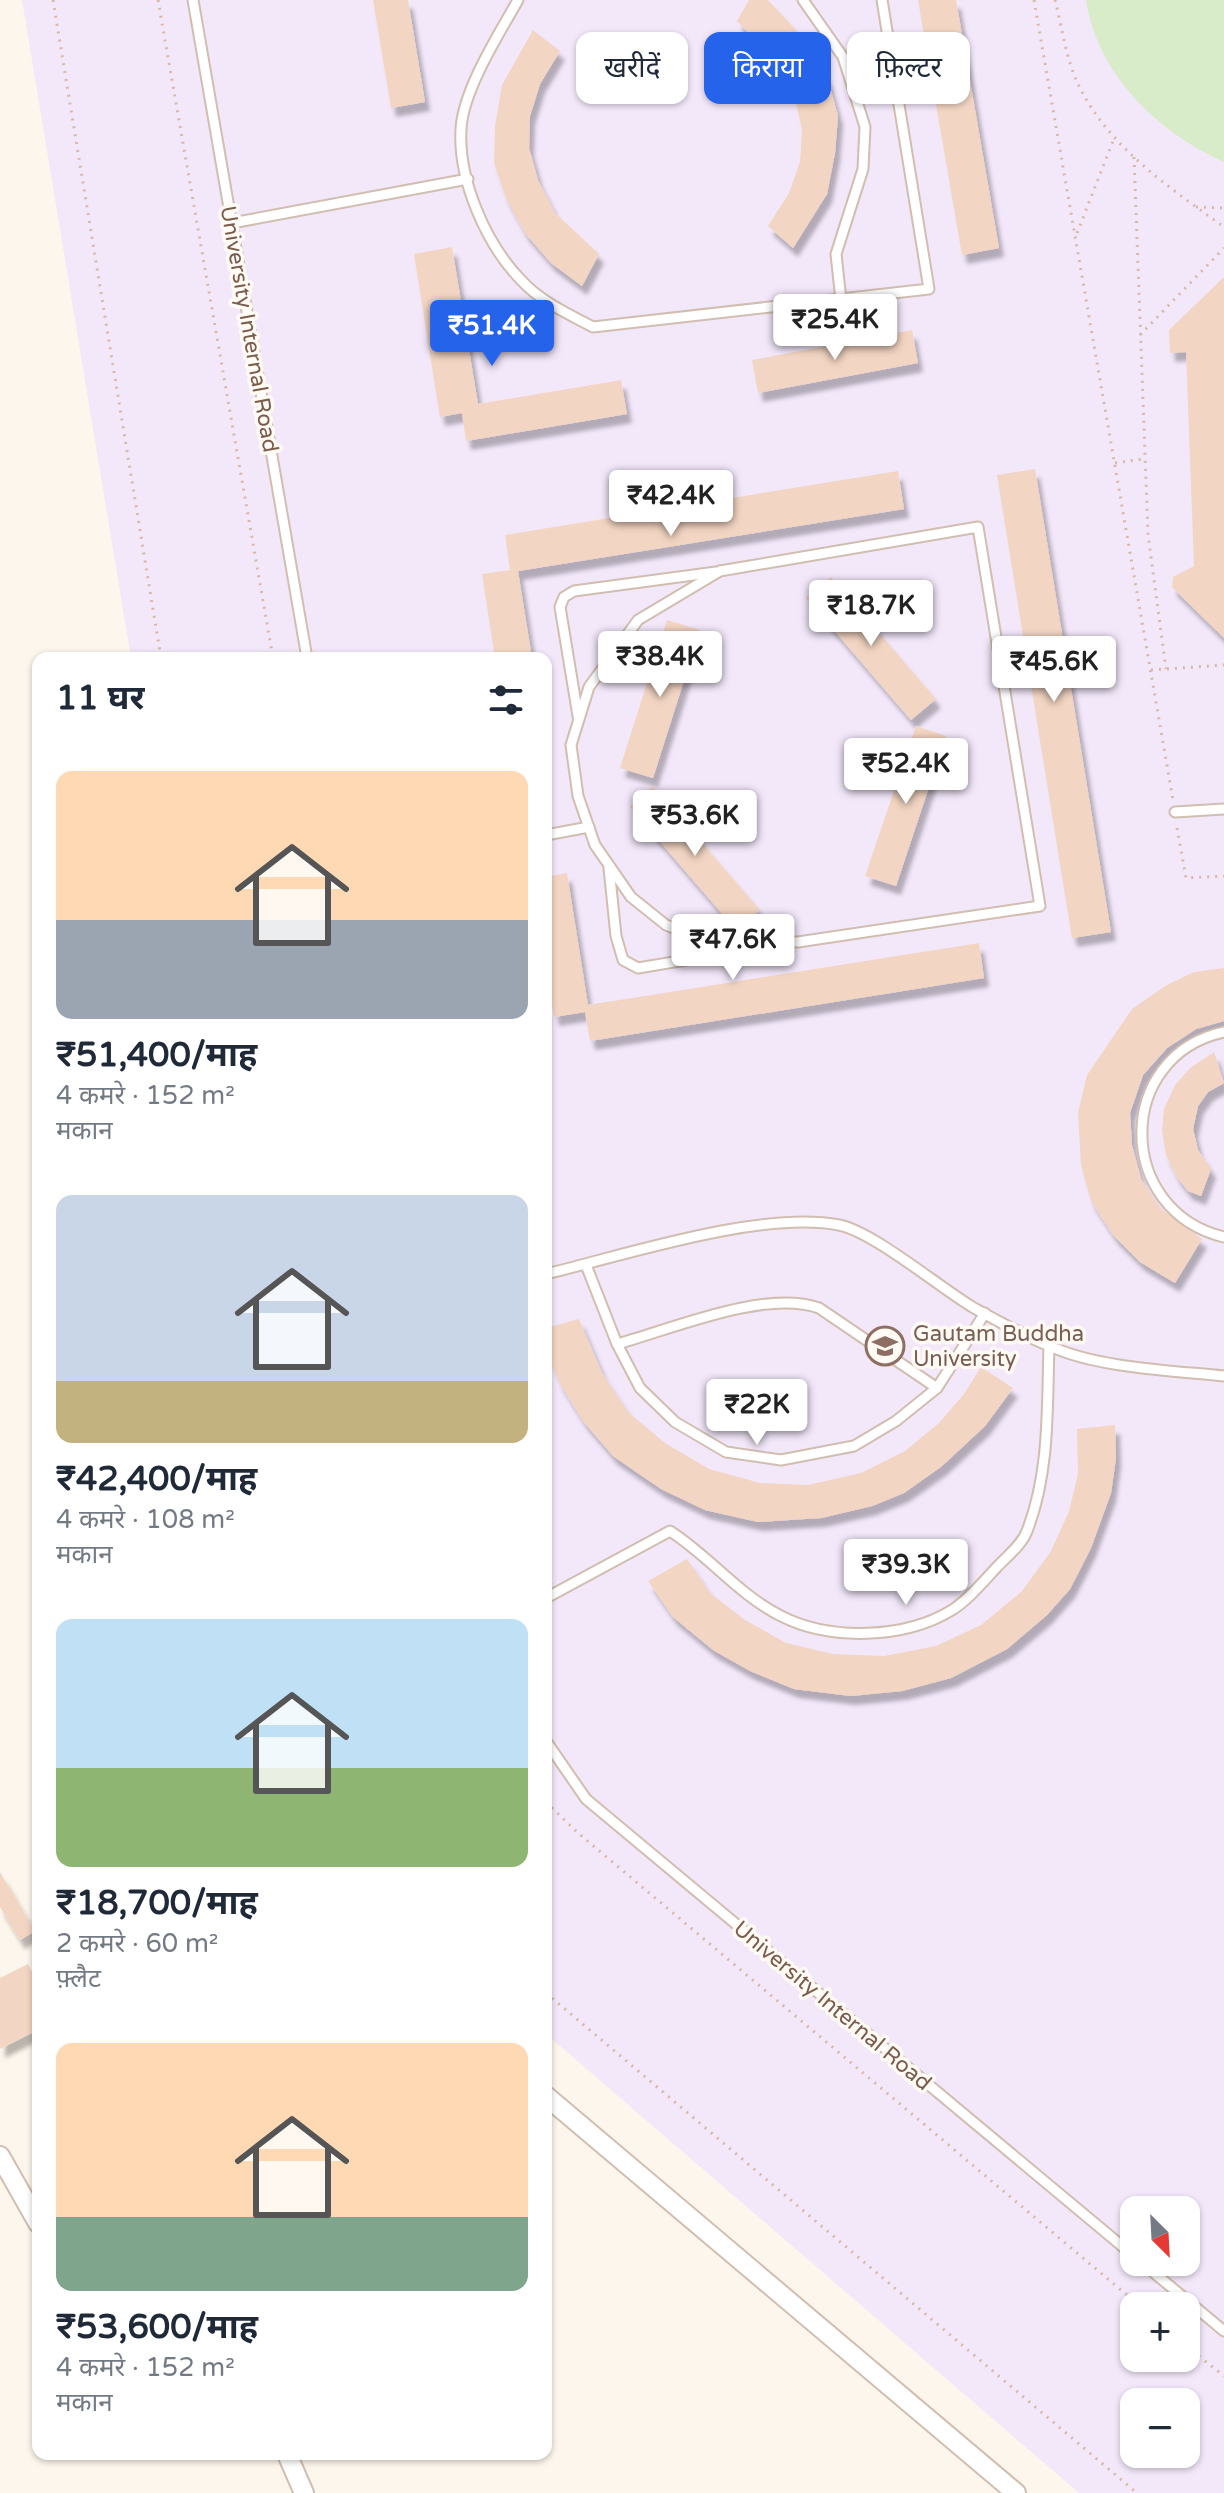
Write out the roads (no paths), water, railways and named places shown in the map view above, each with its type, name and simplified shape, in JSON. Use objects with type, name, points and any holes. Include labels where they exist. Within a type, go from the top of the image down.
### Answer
[{"type":"street","points":[[552,2101],[1016,2493]]},
{"type":"street","points":[[0,2156],[32,2212]]},
{"type":"street","points":[[290,2460],[304,2493]]},
{"type":"lane","name":"University Internal Road","points":[[193,0],[306,652]]},
{"type":"lane","points":[[518,0],[479,70],[461,128],[468,179],[484,228],[520,280],[556,308],[593,327],[929,289],[882,0]]},
{"type":"lane","points":[[803,0],[843,57],[865,127],[863,169],[836,254],[841,300]]},
{"type":"lane","points":[[232,223],[468,179]]},
{"type":"lane","points":[[579,720],[560,607],[564,597],[574,591],[720,571],[978,527],[1040,906],[638,968],[623,960],[616,936],[609,866]]},
{"type":"lane","points":[[720,571],[638,620],[589,687],[571,745],[578,796],[595,845],[609,866],[631,897],[666,925],[700,938],[798,942]]},
{"type":"lane","points":[[1175,812],[1224,809]]},
{"type":"lane","points":[[552,834],[589,827]]},
{"type":"lane","points":[[1224,1032],[1189,1045],[1159,1075],[1142,1111],[1140,1148],[1155,1191],[1186,1222],[1224,1237]]},
{"type":"lane","points":[[552,1273],[700,1237],[788,1221],[842,1226],[985,1313],[1063,1351],[1154,1369],[1223,1376],[1224,1365]]},
{"type":"lane","points":[[586,1265],[617,1344],[640,1388],[675,1422],[726,1452],[781,1460],[854,1446],[896,1421],[937,1388],[985,1313]]},
{"type":"lane","points":[[617,1344],[764,1302],[801,1302],[819,1308],[937,1388]]},
{"type":"lane","points":[[552,1595],[670,1531],[703,1553],[747,1594],[782,1617],[825,1629],[878,1633],[918,1626],[952,1610],[1026,1535],[1044,1477],[1049,1345]]},
{"type":"lane","name":"University Internal Road","points":[[552,1750],[586,1799],[1120,2244]]},
{"type":"lane","points":[[1158,2276],[1224,2331]]},
{"type":"place","name":"Gautam Buddha University","points":[[885,1346]]}]
